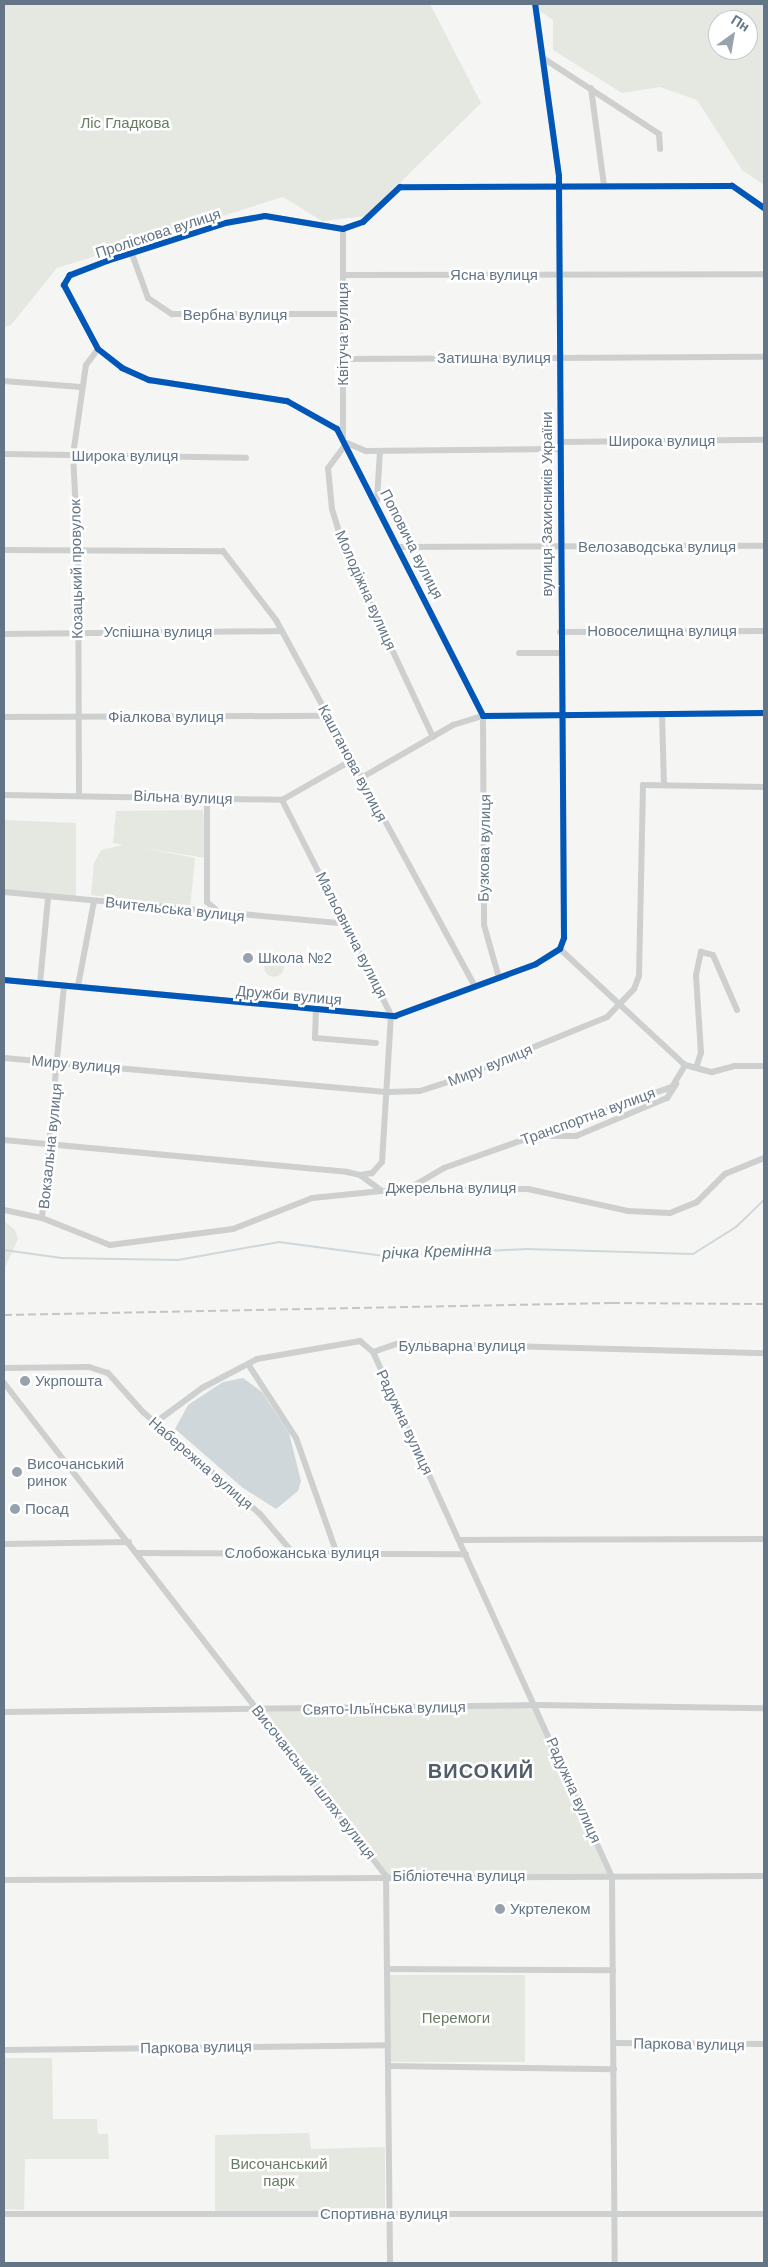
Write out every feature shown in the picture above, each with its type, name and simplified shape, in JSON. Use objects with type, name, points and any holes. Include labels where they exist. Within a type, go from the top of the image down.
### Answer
[{"type":"street","name":"вулиця Захисників України","points":[[535,4],[559,187],[560,632],[564,938],[560,949]]},
{"type":"street","points":[[543,58],[659,134],[660,149]]},
{"type":"street","points":[[591,88],[604,186]]},
{"type":"street","points":[[343,229],[363,222],[400,187],[732,186],[764,208]]},
{"type":"street","name":"Проліскова вулиця","points":[[98,349],[64,285],[70,275],[226,223],[265,216],[343,229]]},
{"type":"street","name":"Квітуча вулиця","points":[[343,229],[345,440]]},
{"type":"street","name":"Вербна вулиця","points":[[132,254],[148,298],[172,314],[344,314]]},
{"type":"street","name":"Ясна вулиця","points":[[343,275],[764,274]]},
{"type":"street","name":"Козацький провулок","points":[[79,794],[77,717],[78,550],[73,455],[81,387],[86,365],[98,349]]},
{"type":"street","name":"Поповича вулиця","points":[[98,349],[149,380],[287,401],[337,429],[345,440],[400,547],[483,716]]},
{"type":"street","name":"Затишна вулиця","points":[[344,358],[764,357]]},
{"type":"street","points":[[4,381],[81,387]]},
{"type":"street","name":"Широка вулиця","points":[[345,440],[380,451],[764,440]]},
{"type":"street","name":"Молодіжна вулиця","points":[[345,440],[328,468],[332,509],[343,545],[433,737]]},
{"type":"street","points":[[377,502],[380,451]]},
{"type":"street","name":"Широка вулиця","points":[[4,454],[246,458]]},
{"type":"street","name":"Велозаводська вулиця","points":[[400,547],[764,546]]},
{"type":"street","name":"Каштанова вулиця","points":[[78,550],[219,549],[282,632],[475,987]]},
{"type":"street","points":[[4,550],[78,550]]},
{"type":"street","name":"Новоселищна вулиця","points":[[560,632],[764,631]]},
{"type":"street","name":"Успішна вулиця","points":[[4,634],[282,632]]},
{"type":"street","points":[[519,653],[561,653]]},
{"type":"street","points":[[361,778],[433,737],[483,716],[764,713]]},
{"type":"street","points":[[662,714],[664,785]]},
{"type":"street","name":"Фіалкова вулиця","points":[[4,717],[327,716]]},
{"type":"street","name":"Бузкова вулиця","points":[[483,716],[484,925],[499,978]]},
{"type":"street","points":[[282,800],[352,760]]},
{"type":"street","name":"Миру вулиця","points":[[4,1058],[388,1092],[420,1091],[448,1082],[607,1017],[621,1005],[639,976],[643,785],[764,787]]},
{"type":"street","name":"Вільна вулиця","points":[[4,796],[79,794],[282,800]]},
{"type":"street","points":[[208,797],[207,902],[220,914]]},
{"type":"street","name":"Мальовнича вулиця","points":[[282,800],[347,924],[390,1016],[388,1092],[380,1167],[360,1175]]},
{"type":"street","name":"Вчительська вулиця","points":[[4,892],[48,899],[94,901],[220,914],[347,924]]},
{"type":"street","points":[[40,983],[48,899]]},
{"type":"street","points":[[78,986],[94,901]]},
{"type":"street","points":[[560,949],[685,1065],[697,1065],[712,1072],[734,1066],[764,1066]]},
{"type":"street","name":"Дружби вулиця","points":[[4,980],[390,1016],[499,978],[551,957],[560,949]]},
{"type":"street","points":[[697,1065],[701,1053],[696,975],[701,952],[713,955],[737,1010]]},
{"type":"street","name":"Вокзальна вулиця","points":[[42,1218],[52,1144],[64,986]]},
{"type":"street","points":[[316,1010],[315,1038],[376,1042]]},
{"type":"street","name":"Транспортна вулиця","points":[[406,1190],[444,1168],[676,1084],[685,1065]]},
{"type":"street","points":[[536,1136],[576,1136],[667,1098],[676,1084]]},
{"type":"street","points":[[4,1140],[360,1175]]},
{"type":"street","name":"Джерельна вулиця","points":[[360,1175],[382,1191],[528,1188],[628,1212],[670,1213],[697,1202],[725,1174],[764,1158]]},
{"type":"street","points":[[4,1210],[42,1218],[110,1245],[135,1244],[186,1232],[233,1229],[312,1198],[382,1191]]},
{"type":"street","points":[[156,1422],[202,1388],[248,1364],[360,1340],[373,1352]]},
{"type":"street","name":"Бульварна вулиця","points":[[373,1352],[399,1343],[764,1353]]},
{"type":"street","name":"Радужна вулиця","points":[[373,1352],[536,1705],[612,1877],[615,2263]]},
{"type":"street","points":[[248,1364],[296,1438],[337,1554]]},
{"type":"street","name":"Набережна вулиця","points":[[4,1368],[89,1367],[108,1373],[156,1422],[260,1514],[293,1554]]},
{"type":"street","name":"Височанський шлях вулиця","points":[[4,1384],[129,1542],[386,1876]]},
{"type":"street","points":[[460,1540],[764,1539]]},
{"type":"street","points":[[4,1544],[129,1542]]},
{"type":"street","name":"Слобожанська вулиця","points":[[137,1553],[466,1554]]},
{"type":"street","name":"Свято-Ільїнська вулиця","points":[[4,1712],[536,1705],[764,1708]]},
{"type":"street","points":[[386,1876],[390,2263]]},
{"type":"street","name":"Бібліотечна вулиця","points":[[4,1880],[386,1876],[764,1876]]},
{"type":"street","points":[[387,1969],[613,1970]]},
{"type":"street","name":"Паркова вулиця","points":[[614,2043],[764,2044]]},
{"type":"street","name":"Паркова вулиця","points":[[4,2050],[388,2045]]},
{"type":"street","points":[[388,2066],[614,2069]]},
{"type":"street","name":"Спортивна вулиця","points":[[4,2214],[764,2214]]},
{"type":"green space","name":"Ліс Гладкова","points":[[4,4],[430,4],[481,103],[366,216],[322,221],[283,197],[57,268],[11,325],[4,327]]},
{"type":"green space","points":[[530,4],[764,4],[764,185],[742,170],[697,100],[660,87],[622,93],[553,50],[553,20]]},
{"type":"green space","points":[[203,810],[206,858],[143,848],[195,858],[190,908],[91,895],[94,863],[101,850],[123,845],[113,843],[116,811]]},
{"type":"green space","points":[[4,820],[76,823],[76,898],[4,890]]},
{"type":"green space","points":[[274,957],[281,960],[284,967],[281,974],[274,977],[267,974],[264,967],[267,960]]},
{"type":"green space","points":[[4,1221],[15,1230],[18,1239],[4,1270]]},
{"type":"green space","points":[[536,1705],[612,1877],[386,1876],[258,1710]]},
{"type":"green space","name":"Перемоги","points":[[388,1975],[525,1975],[525,2062],[388,2062]]},
{"type":"green space","points":[[4,2058],[52,2058],[53,2119],[97,2119],[98,2134],[108,2134],[109,2159],[25,2159],[24,2210],[4,2209]]},
{"type":"green space","name":"Височанський парк","points":[[309,2133],[311,2149],[385,2147],[385,2212],[215,2211],[215,2135]]},
{"type":"shaded area","points":[[243,1378],[262,1392],[289,1433],[301,1481],[298,1491],[276,1509],[243,1488],[175,1429],[188,1405],[223,1382]]},
{"type":"waterway","name":"річка Кремінна","points":[[4,1250],[61,1258],[178,1260],[279,1242],[384,1256],[527,1249],[693,1254],[736,1227],[764,1200]]},
{"type":"railway","points":[[4,1315],[612,1303],[764,1304]]},
{"type":"cycle path","points":[[4,980],[395,1016],[536,964],[560,949],[564,938],[559,176],[535,4]]},
{"type":"cycle path","points":[[764,208],[732,186],[400,187],[363,222],[343,229],[265,216],[226,223],[107,261],[70,275],[64,285],[98,349],[122,368],[149,380],[287,401],[337,429],[483,716],[764,713]]},
{"type":"place","name":"Школа №2","points":[[248,958]]},
{"type":"place","name":"Укрпошта","points":[[25,1381]]},
{"type":"place","name":"Височанський ринок","points":[[17,1472]]},
{"type":"place","name":"Посад","points":[[15,1509]]},
{"type":"place","name":"Укртелеком","points":[[500,1909]]},
{"type":"district","name":"ВИСОКИЙ","points":[[481,1771]]}]
